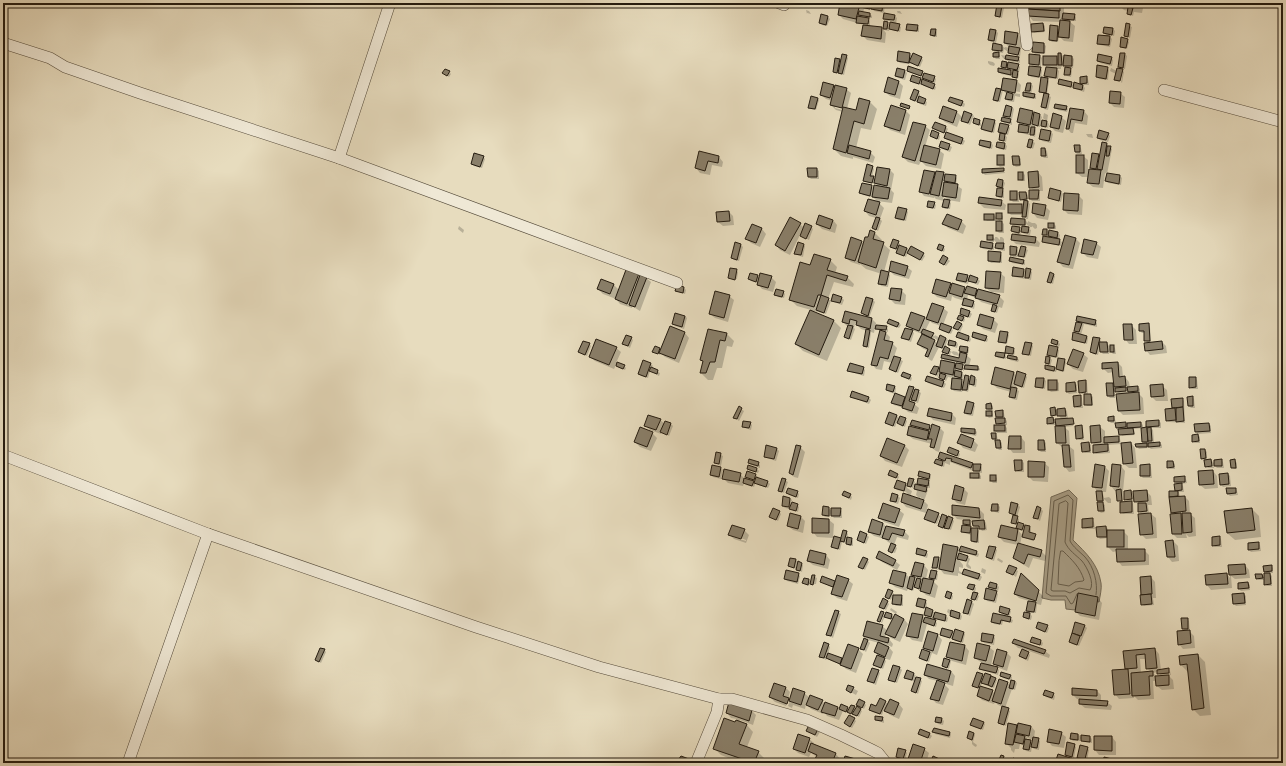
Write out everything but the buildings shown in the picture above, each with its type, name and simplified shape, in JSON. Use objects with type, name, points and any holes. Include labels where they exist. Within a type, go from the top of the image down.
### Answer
[{"type":"street","points":[[339,158],[390,3]]},
{"type":"street","points":[[1022,3],[1027,45]]},
{"type":"street","points":[[3,43],[50,58],[65,67],[140,93],[339,158],[676,282]]},
{"type":"street","points":[[1164,90],[1283,122]]},
{"type":"street","points":[[3,455],[208,534],[476,628],[599,667],[719,699],[732,699],[807,720],[878,753],[886,763]]},
{"type":"street","points":[[128,763],[208,534]]},
{"type":"street","points":[[696,763],[717,712],[719,699]]},
{"type":"water","points":[[1069,490],[1077,498],[1073,540],[1087,554],[1094,564],[1101,585],[1099,602],[1079,597],[1075,610],[1066,609],[1065,600],[1051,600],[1042,598],[1051,497]]}]
